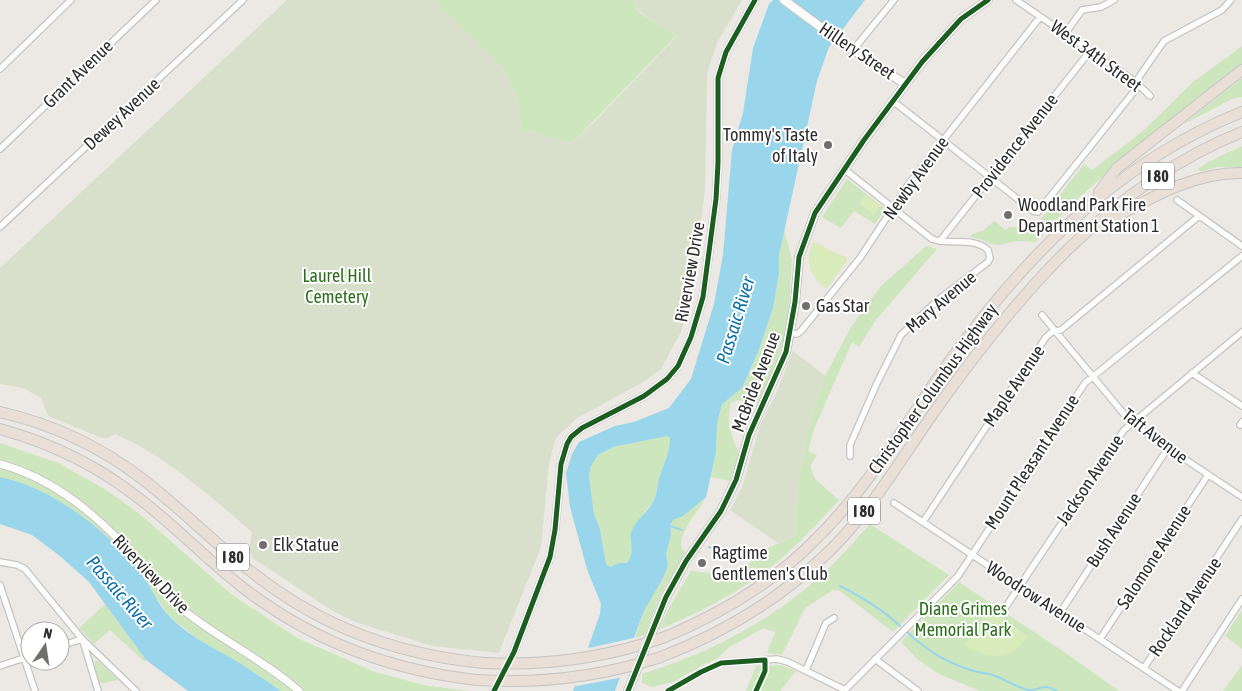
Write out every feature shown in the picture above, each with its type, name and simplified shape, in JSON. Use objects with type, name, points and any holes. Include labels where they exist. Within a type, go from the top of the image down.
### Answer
[{"type":"highway","points":[[1087,207],[1117,168],[1242,70]]},
{"type":"highway","name":"Christopher Columbus Highway","points":[[0,412],[62,432],[113,459],[160,493],[261,580],[292,601],[326,620],[361,636],[398,648],[433,656],[484,663],[528,664],[574,660],[629,649],[666,637],[709,617],[741,599],[771,578],[813,543],[838,516],[860,487],[987,312],[1037,255],[1087,207],[1123,178],[1160,153],[1200,131],[1242,112]]},
{"type":"highway","name":"Christopher Columbus Highway","points":[[0,430],[27,437],[62,451],[111,478],[149,506],[250,593],[282,615],[316,634],[351,650],[387,662],[434,674],[477,680],[523,681],[569,678],[623,668],[658,658],[708,637],[742,619],[775,597],[822,558],[848,531],[872,500],[998,327],[1042,276],[1083,234],[1127,197],[1159,175],[1201,151],[1242,132]]},
{"type":"highway","points":[[1083,234],[1186,182],[1218,174],[1242,174]]},
{"type":"main road","name":"Hillery Street","points":[[784,0],[838,40],[905,84]]},
{"type":"main road","name":"McBride Avenue","points":[[628,691],[675,579],[731,493],[750,435],[786,352],[802,247],[815,213],[892,100],[960,19],[988,0]]},
{"type":"street","points":[[0,68],[71,0]]},
{"type":"street","name":"Grant Avenue","points":[[0,149],[156,0]]},
{"type":"street","name":"Dewey Avenue","points":[[0,227],[243,0]]},
{"type":"street","name":"Riverview Drive","points":[[494,691],[514,652],[550,557],[555,530],[562,457],[567,444],[571,437],[582,428],[644,396],[667,379],[678,366],[692,337],[703,297],[714,208],[718,163],[718,78],[726,52],[755,0]]},
{"type":"street","points":[[853,50],[894,0]]},
{"type":"street","name":"West 34th Street","points":[[1016,0],[1137,83],[1150,96]]},
{"type":"street","points":[[1065,34],[1082,10],[1101,7],[1114,0]]},
{"type":"street","points":[[892,100],[1029,208],[1039,212],[1136,89],[1138,77],[1164,41],[1222,10],[1230,0]]},
{"type":"street","name":"Newby Avenue","points":[[790,333],[797,334],[801,331],[860,258],[908,185],[1040,17]]},
{"type":"street","name":"Providence Avenue","points":[[940,241],[1090,51]]},
{"type":"street","points":[[844,169],[930,237],[940,241]]},
{"type":"street","points":[[1177,200],[1242,246]]},
{"type":"street","name":"Maple Avenue","points":[[923,522],[1050,333],[1061,330],[1199,216]]},
{"type":"street","name":"Mary Avenue","points":[[850,456],[850,445],[877,383],[901,336],[938,300],[988,262],[990,258],[988,250],[980,244],[940,241]]},
{"type":"street","name":"Mount Pleasant Avenue","points":[[845,691],[951,583],[1080,389],[1092,377],[1242,256]]},
{"type":"street","name":"Taft Avenue","points":[[1042,315],[1132,423],[1242,497]]},
{"type":"street","name":"Jackson Avenue","points":[[1005,608],[1121,433],[1242,332]]},
{"type":"street","points":[[1192,373],[1242,406]]},
{"type":"street","name":"Bush Avenue","points":[[1060,612],[1168,448]]},
{"type":"street","name":"Riverview Drive","points":[[0,464],[37,478],[72,498],[136,558],[179,607],[276,672],[299,691]]},
{"type":"street","name":"Salomone Avenue","points":[[1100,639],[1208,475]]},
{"type":"street","name":"Woodrow Avenue","points":[[894,504],[1180,691]]},
{"type":"street","name":"Rockland Avenue","points":[[1144,668],[1242,519]]},
{"type":"street","points":[[0,562],[17,565],[24,569],[82,639],[136,691]]},
{"type":"street","points":[[0,585],[20,638]]},
{"type":"street","points":[[1180,691],[1242,599]]},
{"type":"street","points":[[806,670],[826,623],[834,618]]},
{"type":"street","points":[[70,643],[82,639]]},
{"type":"street","points":[[82,639],[98,691]]},
{"type":"street","points":[[0,666],[20,659]]},
{"type":"street","points":[[668,691],[708,668],[732,662],[777,659],[806,670],[845,691]]},
{"type":"street","points":[[875,659],[918,691]]},
{"type":"street","points":[[30,671],[35,691]]},
{"type":"green space","name":"Laurel Hill Cemetery","points":[[287,0],[435,0],[502,68],[516,95],[522,129],[572,143],[676,37],[640,12],[631,0],[742,0],[717,43],[707,74],[705,190],[691,300],[681,332],[661,369],[645,381],[577,418],[556,438],[549,463],[541,547],[499,653],[432,646],[355,622],[331,610],[253,558],[249,550],[252,532],[170,465],[115,434],[102,438],[48,416],[41,398],[23,388],[0,384],[0,268]]},
{"type":"green space","points":[[435,0],[631,0],[640,13],[676,36],[572,143],[522,129],[516,95],[502,68]]},
{"type":"green space","points":[[1242,46],[1242,65],[1122,160],[1075,201],[1035,242],[1015,241],[999,245],[970,237],[972,234],[984,230],[994,221],[1006,230],[1009,227],[1034,228],[1084,164],[1092,170],[1142,132],[1193,82]]},
{"type":"green space","points":[[1242,78],[1242,97],[1232,99],[1184,124]]},
{"type":"green space","points":[[1242,146],[1242,167],[1217,167],[1201,172],[1198,169],[1206,163]]},
{"type":"green space","points":[[847,179],[885,209],[875,224],[854,211],[841,228],[822,217]]},
{"type":"green space","points":[[865,195],[880,206],[874,214],[859,204]]},
{"type":"green space","points":[[784,230],[792,260],[789,311],[785,335],[776,365],[760,404],[737,400],[731,403],[729,423],[739,454],[730,481],[711,477],[716,453],[717,424],[722,404],[742,388],[759,350],[773,308]]},
{"type":"green space","points":[[813,242],[847,258],[847,261],[826,289],[810,268],[809,257]]},
{"type":"green space","points":[[926,246],[937,249],[875,321],[859,347],[852,342],[814,429],[808,451],[817,455],[810,466],[815,479],[839,500],[812,529],[769,569],[707,607],[658,630],[691,571],[711,573],[744,569],[763,550],[796,536],[798,483],[809,425],[825,376],[851,327],[880,287]]},
{"type":"green space","points":[[793,351],[825,376],[809,425],[798,483],[796,536],[778,543],[730,510],[742,487],[761,423],[775,396]]},
{"type":"green space","points":[[667,436],[670,438],[670,447],[654,501],[644,513],[630,538],[632,547],[630,557],[627,563],[619,563],[610,568],[606,564],[600,529],[594,514],[589,476],[591,465],[598,455],[613,447]]},
{"type":"green space","points":[[0,443],[58,463],[108,491],[141,515],[231,594],[297,638],[375,672],[428,686],[470,691],[281,691],[250,670],[204,644],[169,616],[125,554],[85,519],[40,492],[0,477]]},
{"type":"green space","points":[[706,497],[683,534],[681,547],[686,553],[661,594],[645,635],[635,638],[643,613],[664,576],[668,565],[666,554],[671,535],[670,526],[673,520],[683,515]]},
{"type":"green space","points":[[870,524],[949,575],[893,632],[840,591],[833,590],[805,608],[782,655],[767,653],[775,632],[763,628],[728,648],[718,658],[673,682],[652,687],[642,683],[642,674],[667,666],[716,645],[740,633],[784,605],[825,572]]},
{"type":"green space","name":"Diane Grimes Memorial Park","points":[[959,582],[1119,691],[980,691],[939,674],[917,659],[901,642]]},
{"type":"green space","points":[[105,604],[146,660],[145,662],[110,630],[94,644],[79,628]]},
{"type":"green space","points":[[990,609],[1027,636],[1021,644],[1007,654],[999,656],[982,654],[965,646]]},
{"type":"green space","points":[[1242,610],[1242,649],[1225,636]]},
{"type":"green space","points":[[96,661],[118,680],[99,684],[93,665]]},
{"type":"green space","points":[[781,665],[796,671],[780,691],[746,691],[756,666]]},
{"type":"green space","points":[[1242,665],[1242,691],[1223,691]]},
{"type":"water","name":"Passaic River","points":[[773,0],[865,0],[829,47],[817,81],[779,255],[779,274],[773,308],[759,350],[742,388],[722,404],[717,424],[716,453],[706,497],[683,516],[673,520],[670,526],[671,535],[666,554],[668,565],[664,576],[643,613],[615,691],[573,691],[600,614],[601,604],[587,569],[570,507],[566,473],[572,454],[579,442],[615,426],[634,422],[669,408],[691,379],[714,304],[723,255],[732,150],[743,113],[753,48],[769,4]],"holes":[[[667,436],[670,438],[668,454],[654,499],[651,506],[632,530],[630,558],[627,563],[619,563],[610,567],[606,564],[600,529],[594,514],[589,476],[591,466],[598,455],[613,447]]]},
{"type":"water","name":"Passaic River","points":[[0,477],[40,491],[78,513],[112,541],[126,556],[144,577],[165,612],[177,623],[200,640],[233,659],[281,691],[188,691],[146,660],[89,582],[60,556],[32,535],[0,524]]},
{"type":"pier","points":[[638,637],[623,677],[572,687],[584,649]]},
{"type":"waterway","points":[[670,526],[682,530]]},
{"type":"waterway","points":[[709,547],[727,554],[755,558]]},
{"type":"waterway","points":[[840,586],[872,604],[900,626]]},
{"type":"waterway","points":[[908,633],[923,646],[955,664],[976,672],[993,675],[1028,690],[1048,687],[1057,691]]},
{"type":"cycle path","points":[[494,691],[514,652],[550,557],[555,530],[561,464],[567,444],[571,437],[582,428],[644,396],[667,379],[678,366],[691,337],[703,297],[716,199],[718,78],[726,52],[755,0]]},
{"type":"cycle path","points":[[628,691],[666,597],[686,561],[721,511],[736,480],[749,435],[786,352],[795,302],[799,257],[815,213],[864,140],[922,62],[961,19],[988,0]]},
{"type":"cycle path","points":[[668,691],[721,663],[765,660],[765,671],[756,691]]},
{"type":"place","name":"Tommy's Taste of Italy","points":[[828,145]]},
{"type":"place","name":"Woodland Park Fire Department Station 1","points":[[1008,215]]},
{"type":"place","name":"Gas Star","points":[[806,306]]},
{"type":"place","name":"Elk Statue","points":[[263,545]]},
{"type":"place","name":"Ragtime Gentlemen's Club","points":[[702,563]]}]
